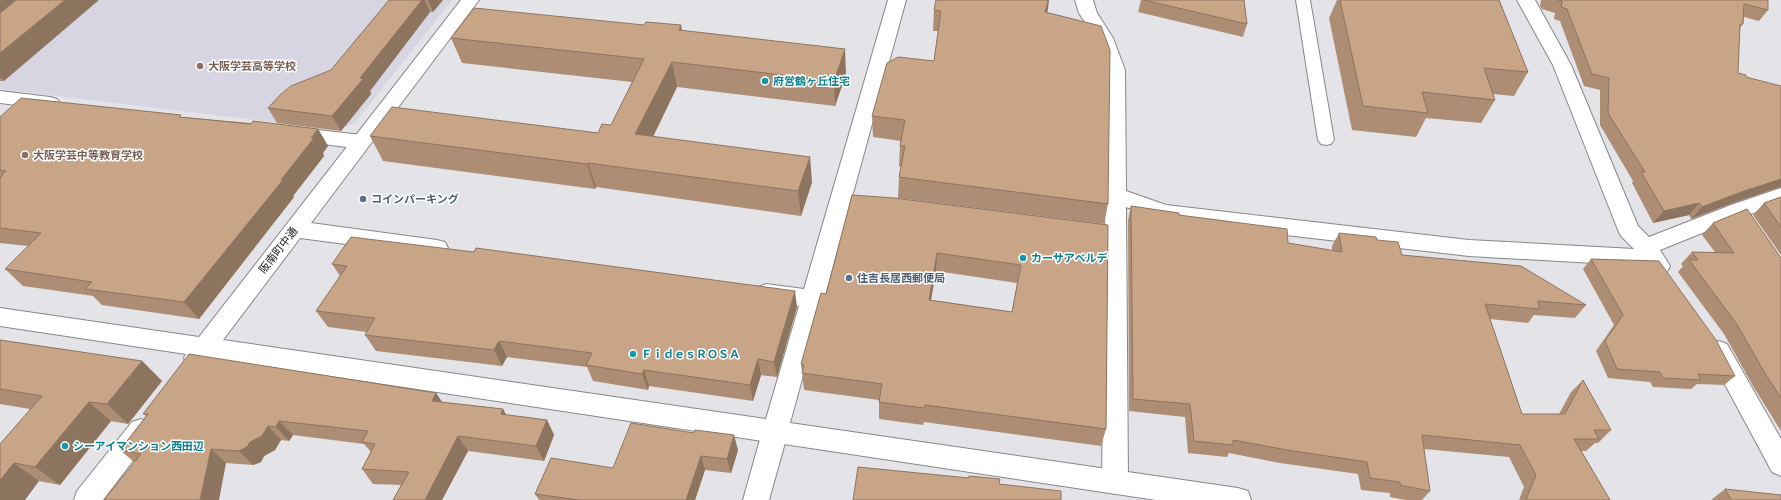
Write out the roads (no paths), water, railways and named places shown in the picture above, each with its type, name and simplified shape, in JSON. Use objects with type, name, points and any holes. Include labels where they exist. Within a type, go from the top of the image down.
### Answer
[{"type":"street","name":"阪南町中通","points":[[184,373],[470,0]]},
{"type":"street","points":[[756,500],[897,0]]},
{"type":"street","points":[[1084,0],[1088,13],[1104,38],[1116,70],[1116,195],[1107,234],[1115,482]]},
{"type":"street","points":[[1526,0],[1562,66],[1629,230],[1650,252],[1671,282]]},
{"type":"street","points":[[0,97],[71,106]]},
{"type":"street","points":[[275,132],[361,142]]},
{"type":"street","points":[[1116,195],[1164,213],[1469,248],[1650,252],[1743,216],[1781,196]]},
{"type":"street","points":[[840,200],[864,203]]},
{"type":"street","points":[[295,228],[460,251]]},
{"type":"street","points":[[750,290],[813,299]]},
{"type":"street","points":[[0,317],[1238,500]]},
{"type":"street","points":[[1706,330],[1715,342],[1781,464]]},
{"type":"street","points":[[87,500],[155,411]]},
{"type":"lane","points":[[1303,0],[1326,140]]},
{"type":"place","name":"大阪学芸高等学校","points":[[200,66]]},
{"type":"place","name":"府営鶴ヶ丘住宅","points":[[765,81]]},
{"type":"place","name":"大阪学芸中等教育学校","points":[[25,155]]},
{"type":"place","name":"コインパーキング","points":[[363,199]]},
{"type":"place","name":"カーサアベルデ","points":[[1023,258]]},
{"type":"place","name":"住吉長居西郵便局","points":[[849,278]]},
{"type":"place","name":"ＦｉｄｅｓＲＯＳＡ","points":[[633,354]]},
{"type":"place","name":"シーアイマンション西田辺","points":[[65,446]]}]
